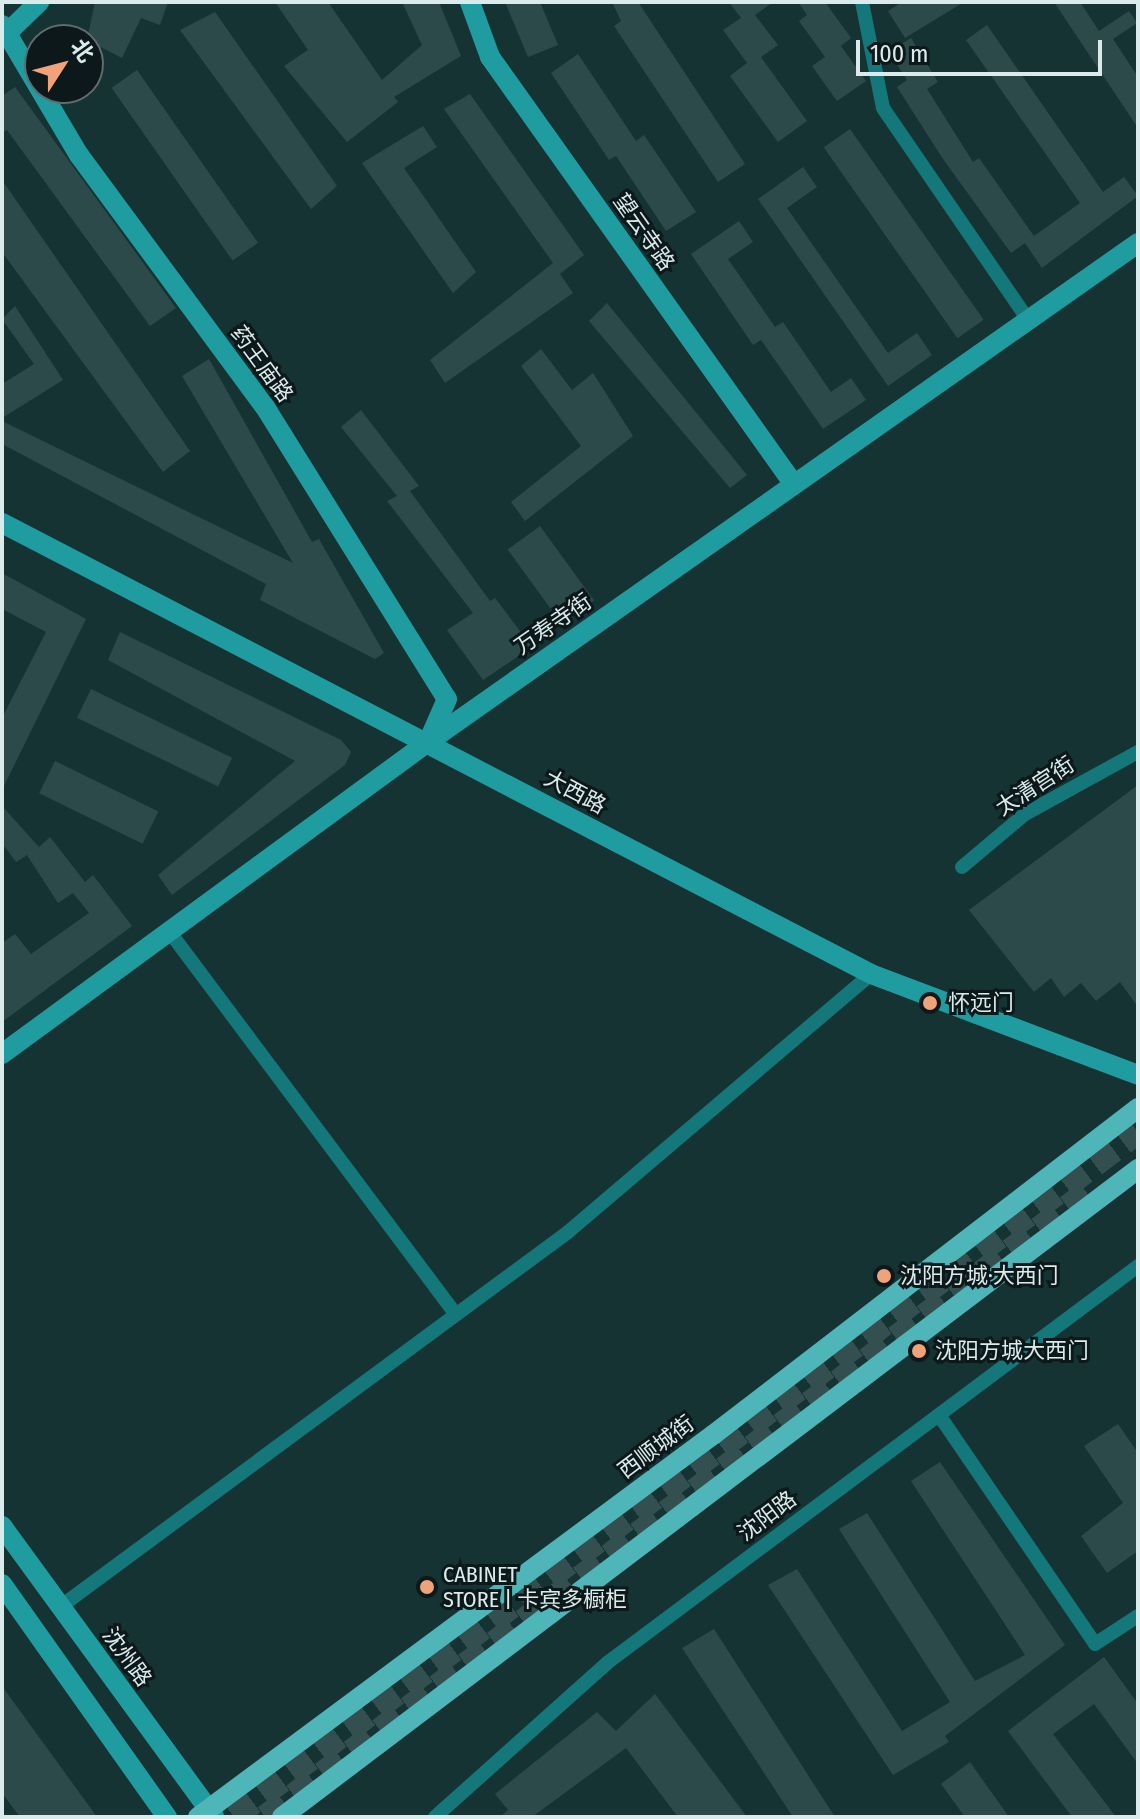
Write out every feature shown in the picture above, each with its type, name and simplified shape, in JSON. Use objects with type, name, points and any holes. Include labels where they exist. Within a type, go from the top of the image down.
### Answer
[{"type":"main road","name":"西顺城街","points":[[207,1815],[1138,1108]]},
{"type":"main road","points":[[282,1817],[1138,1169]]},
{"type":"street","points":[[3,32],[39,2]]},
{"type":"street","name":"望云寺路","points":[[470,2],[490,57],[793,483]]},
{"type":"street","points":[[862,2],[883,108],[1028,320]]},
{"type":"street","name":"药王庙路","points":[[3,32],[79,155],[265,407],[447,699],[428,742]]},
{"type":"street","name":"万寿寺街","points":[[2,1054],[428,742],[1138,243]]},
{"type":"street","name":"大西路","points":[[2,523],[871,974],[1138,1075]]},
{"type":"street","name":"太清宫街","points":[[962,867],[1025,814],[1138,752]]},
{"type":"street","points":[[169,931],[456,1315]]},
{"type":"street","points":[[60,1607],[568,1232],[871,974]]},
{"type":"street","name":"沈阳路","points":[[435,1817],[607,1663],[1138,1266]]},
{"type":"street","points":[[939,1415],[1095,1644],[1138,1616]]},
{"type":"street","name":"沈州路","points":[[2,1526],[207,1815]]},
{"type":"street","points":[[2,1584],[167,1817]]},
{"type":"building","points":[[95,2],[168,2],[160,25],[141,18],[122,58],[104,49],[104,24],[90,24]]},
{"type":"building","points":[[275,2],[328,2],[382,80],[422,45],[402,2],[439,2],[461,56],[394,97],[398,102],[347,142],[284,66],[308,50]]},
{"type":"building","points":[[505,2],[540,2],[558,45],[528,57]]},
{"type":"building","points":[[612,2],[638,2],[745,164],[718,182],[614,26],[621,21]]},
{"type":"building","points":[[729,2],[773,2],[755,15],[778,45],[761,57],[807,121],[778,142],[730,76],[747,63],[723,30],[741,18]]},
{"type":"building","points":[[798,2],[825,2],[851,38],[841,46],[866,81],[837,101],[812,66],[825,57],[799,21],[807,15]]},
{"type":"building","points":[[902,2],[964,2],[905,38],[888,11]]},
{"type":"building","points":[[1054,2],[1080,2],[1099,31],[1129,11],[1137,23],[1113,39],[1138,77],[1138,128]]},
{"type":"building","points":[[215,12],[337,186],[311,209],[180,30]]},
{"type":"building","points":[[987,25],[1103,192],[1124,177],[1138,196],[1042,268],[1025,243],[1011,253],[943,159],[897,87],[907,80],[889,52],[911,38],[938,82],[927,89],[973,162],[979,158],[1034,236],[1080,203],[966,40]]},
{"type":"building","points":[[578,54],[636,141],[644,135],[696,212],[666,231],[616,156],[609,160],[551,73]]},
{"type":"building","points":[[137,70],[258,243],[233,261],[112,88]]},
{"type":"building","points":[[15,87],[24,104],[27,104],[176,308],[150,326],[7,130],[2,133],[2,96]]},
{"type":"building","points":[[470,94],[584,255],[560,274],[573,293],[445,383],[430,360],[553,263],[444,109]]},
{"type":"building","points":[[423,126],[437,147],[404,168],[476,272],[453,293],[362,163]]},
{"type":"building","points":[[850,129],[984,320],[957,338],[824,147]]},
{"type":"building","points":[[803,167],[817,187],[787,208],[888,353],[917,333],[932,355],[888,386],[758,199]]},
{"type":"building","points":[[2,180],[190,451],[163,472],[2,252]]},
{"type":"building","points":[[739,221],[753,242],[728,259],[775,327],[783,322],[831,392],[851,378],[866,400],[823,429],[761,340],[753,345],[691,254]]},
{"type":"building","points":[[607,303],[747,475],[730,488],[589,321]]},
{"type":"building","points":[[15,306],[63,380],[2,418],[2,384],[34,364],[2,319]]},
{"type":"building","points":[[541,349],[572,390],[593,373],[633,436],[525,521],[511,502],[581,446],[521,366]]},
{"type":"building","points":[[209,359],[312,542],[319,539],[384,653],[375,659],[260,600],[266,584],[2,444],[2,421],[293,563],[182,376]]},
{"type":"building","points":[[361,410],[419,486],[410,491],[490,601],[495,598],[532,647],[483,680],[447,630],[473,613],[387,501],[397,496],[341,427]]},
{"type":"building","points":[[540,526],[594,600],[562,624],[508,550]]},
{"type":"building","points":[[2,573],[86,619],[2,790],[2,718],[46,632],[2,609]]},
{"type":"building","points":[[120,632],[341,740],[351,752],[345,765],[172,895],[158,875],[295,761],[108,660]]},
{"type":"building","points":[[91,689],[232,758],[218,787],[77,718]]},
{"type":"building","points":[[55,761],[158,811],[143,844],[39,793]]},
{"type":"building","points":[[1138,785],[1138,1007],[1120,982],[1096,1001],[1081,983],[1064,997],[1051,978],[1034,992],[969,910]]},
{"type":"building","points":[[2,806],[39,847],[50,837],[85,882],[93,875],[132,926],[2,1022],[2,943],[15,934],[31,954],[89,913],[73,893],[58,903],[27,855],[16,862],[2,843]]},
{"type":"building","points":[[1118,1424],[1138,1453],[1138,1551],[1107,1573],[1081,1536],[1123,1503],[1084,1446]]},
{"type":"building","points":[[940,1462],[1065,1645],[945,1736],[949,1742],[893,1775],[768,1585],[797,1569],[902,1731],[950,1702],[839,1529],[867,1513],[975,1681],[1025,1655],[911,1481]]},
{"type":"building","points":[[714,1629],[835,1817],[793,1817],[682,1648]]},
{"type":"building","points":[[1104,1657],[1138,1704],[1138,1764],[1094,1704],[1053,1734],[1116,1817],[1072,1817],[1008,1731]]},
{"type":"building","points":[[2,1686],[97,1817],[20,1817],[2,1793]]},
{"type":"building","points":[[655,1694],[747,1817],[678,1817],[626,1748],[532,1817],[500,1817],[508,1810],[495,1794],[597,1712],[616,1731]]},
{"type":"building","points":[[970,1762],[1009,1817],[965,1817],[941,1784]]},
{"type":"tunnel","points":[[234,1817],[1138,1132]]},
{"type":"tunnel","points":[[265,1817],[1091,1189]]},
{"type":"place","name":"怀远门","points":[[930,1003]]},
{"type":"place","name":"沈阳方城·大西门","points":[[884,1276]]},
{"type":"place","name":"沈阳方城大西门","points":[[919,1351]]},
{"type":"place","name":"CABINET STORE | 卡宾多橱柜","points":[[427,1587]]}]
